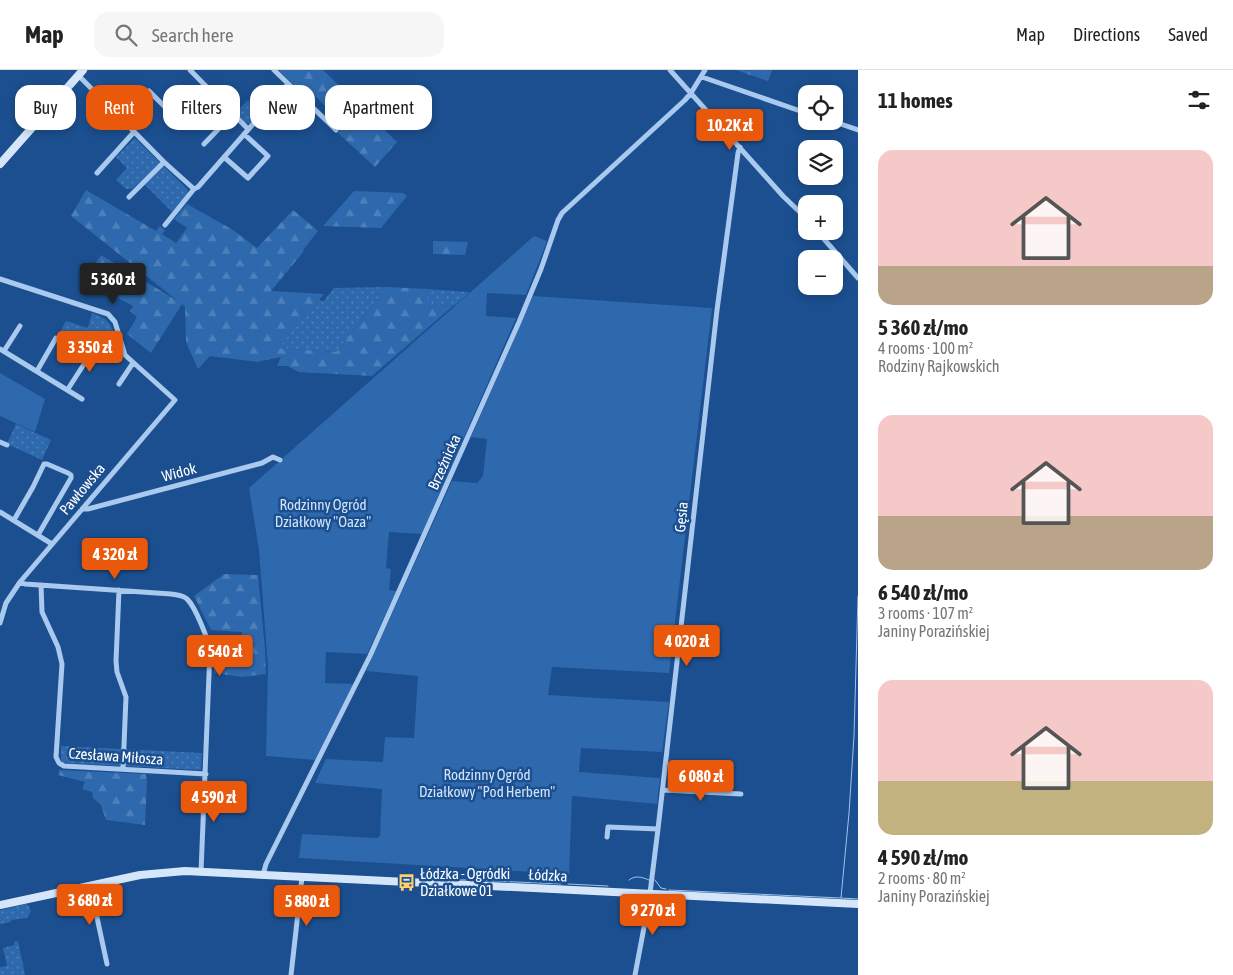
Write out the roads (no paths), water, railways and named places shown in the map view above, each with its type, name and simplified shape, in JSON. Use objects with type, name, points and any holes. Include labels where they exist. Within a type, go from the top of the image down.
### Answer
[{"type":"main road","points":[[0,164],[80,73]]},
{"type":"main road","name":"Łódzka","points":[[0,905],[140,874],[165,872],[650,892],[858,904]]},
{"type":"street","points":[[190,70],[204,85]]},
{"type":"street","points":[[274,70],[325,119]]},
{"type":"street","points":[[670,70],[798,210]]},
{"type":"street","name":"Brzeźnicka","points":[[262,875],[360,678],[415,557],[522,314],[541,269],[558,220],[562,213],[635,148],[691,93],[705,70]]},
{"type":"street","points":[[80,73],[134,132],[194,190]]},
{"type":"street","points":[[702,77],[798,109]]},
{"type":"street","points":[[165,225],[288,84]]},
{"type":"street","points":[[153,95],[163,105]]},
{"type":"street","points":[[240,121],[248,129]]},
{"type":"street","points":[[843,125],[858,130]]},
{"type":"street","points":[[204,144],[218,130]]},
{"type":"street","points":[[97,173],[134,132]]},
{"type":"street","points":[[224,158],[248,178],[268,156],[244,134]]},
{"type":"street","name":"Gęsia","points":[[635,975],[650,892],[663,790],[717,310],[740,147]]},
{"type":"street","points":[[129,197],[164,162]]},
{"type":"street","points":[[825,240],[858,278]]},
{"type":"street","points":[[0,279],[108,314],[115,322],[125,355],[133,363],[119,384]]},
{"type":"street","points":[[20,326],[2,350],[82,398]]},
{"type":"street","points":[[37,371],[56,338]]},
{"type":"street","points":[[68,389],[95,347]]},
{"type":"street","name":"Pawłowska","points":[[0,623],[4,610],[20,582],[175,400],[133,363]]},
{"type":"street","points":[[0,442],[7,445]]},
{"type":"street","name":"Widok","points":[[82,509],[262,463],[273,457],[280,460]]},
{"type":"street","points":[[14,520],[44,464],[68,473],[71,476],[38,535]]},
{"type":"street","points":[[0,512],[52,544]]},
{"type":"street","points":[[20,582],[23,584],[171,594],[184,597],[190,603],[205,632],[210,650],[201,872]]},
{"type":"street","name":"Czesława Miłosza","points":[[41,585],[42,612],[58,647],[62,664],[56,760],[59,764],[64,766],[206,774]]},
{"type":"street","points":[[120,590],[116,661],[117,672],[126,696],[123,769]]},
{"type":"street","points":[[663,790],[741,794]]},
{"type":"street","points":[[607,837],[608,827],[658,829]]},
{"type":"street","points":[[291,975],[302,877]]},
{"type":"street","points":[[90,885],[107,964]]},
{"type":"waterway","points":[[858,596],[854,736],[841,898],[858,899]]},
{"type":"waterway","points":[[629,880],[634,877],[649,880]]},
{"type":"waterway","points":[[432,879],[466,880]]},
{"type":"waterway","points":[[472,880],[561,884]]},
{"type":"waterway","points":[[655,880],[661,888],[666,889]]},
{"type":"waterway","points":[[568,884],[608,886]]},
{"type":"waterway","points":[[669,890],[841,898]]},
{"type":"place","name":"Łódzka - Ogródki Działkowe 01","points":[[406,882]]},
{"type":"park label","name":"Rodzinny Ogród Działkowy \"Oaza\"","points":[[323,512]]},
{"type":"park label","name":"Rodzinny Ogród Działkowy \"Pod Herbem\"","points":[[487,782]]}]
